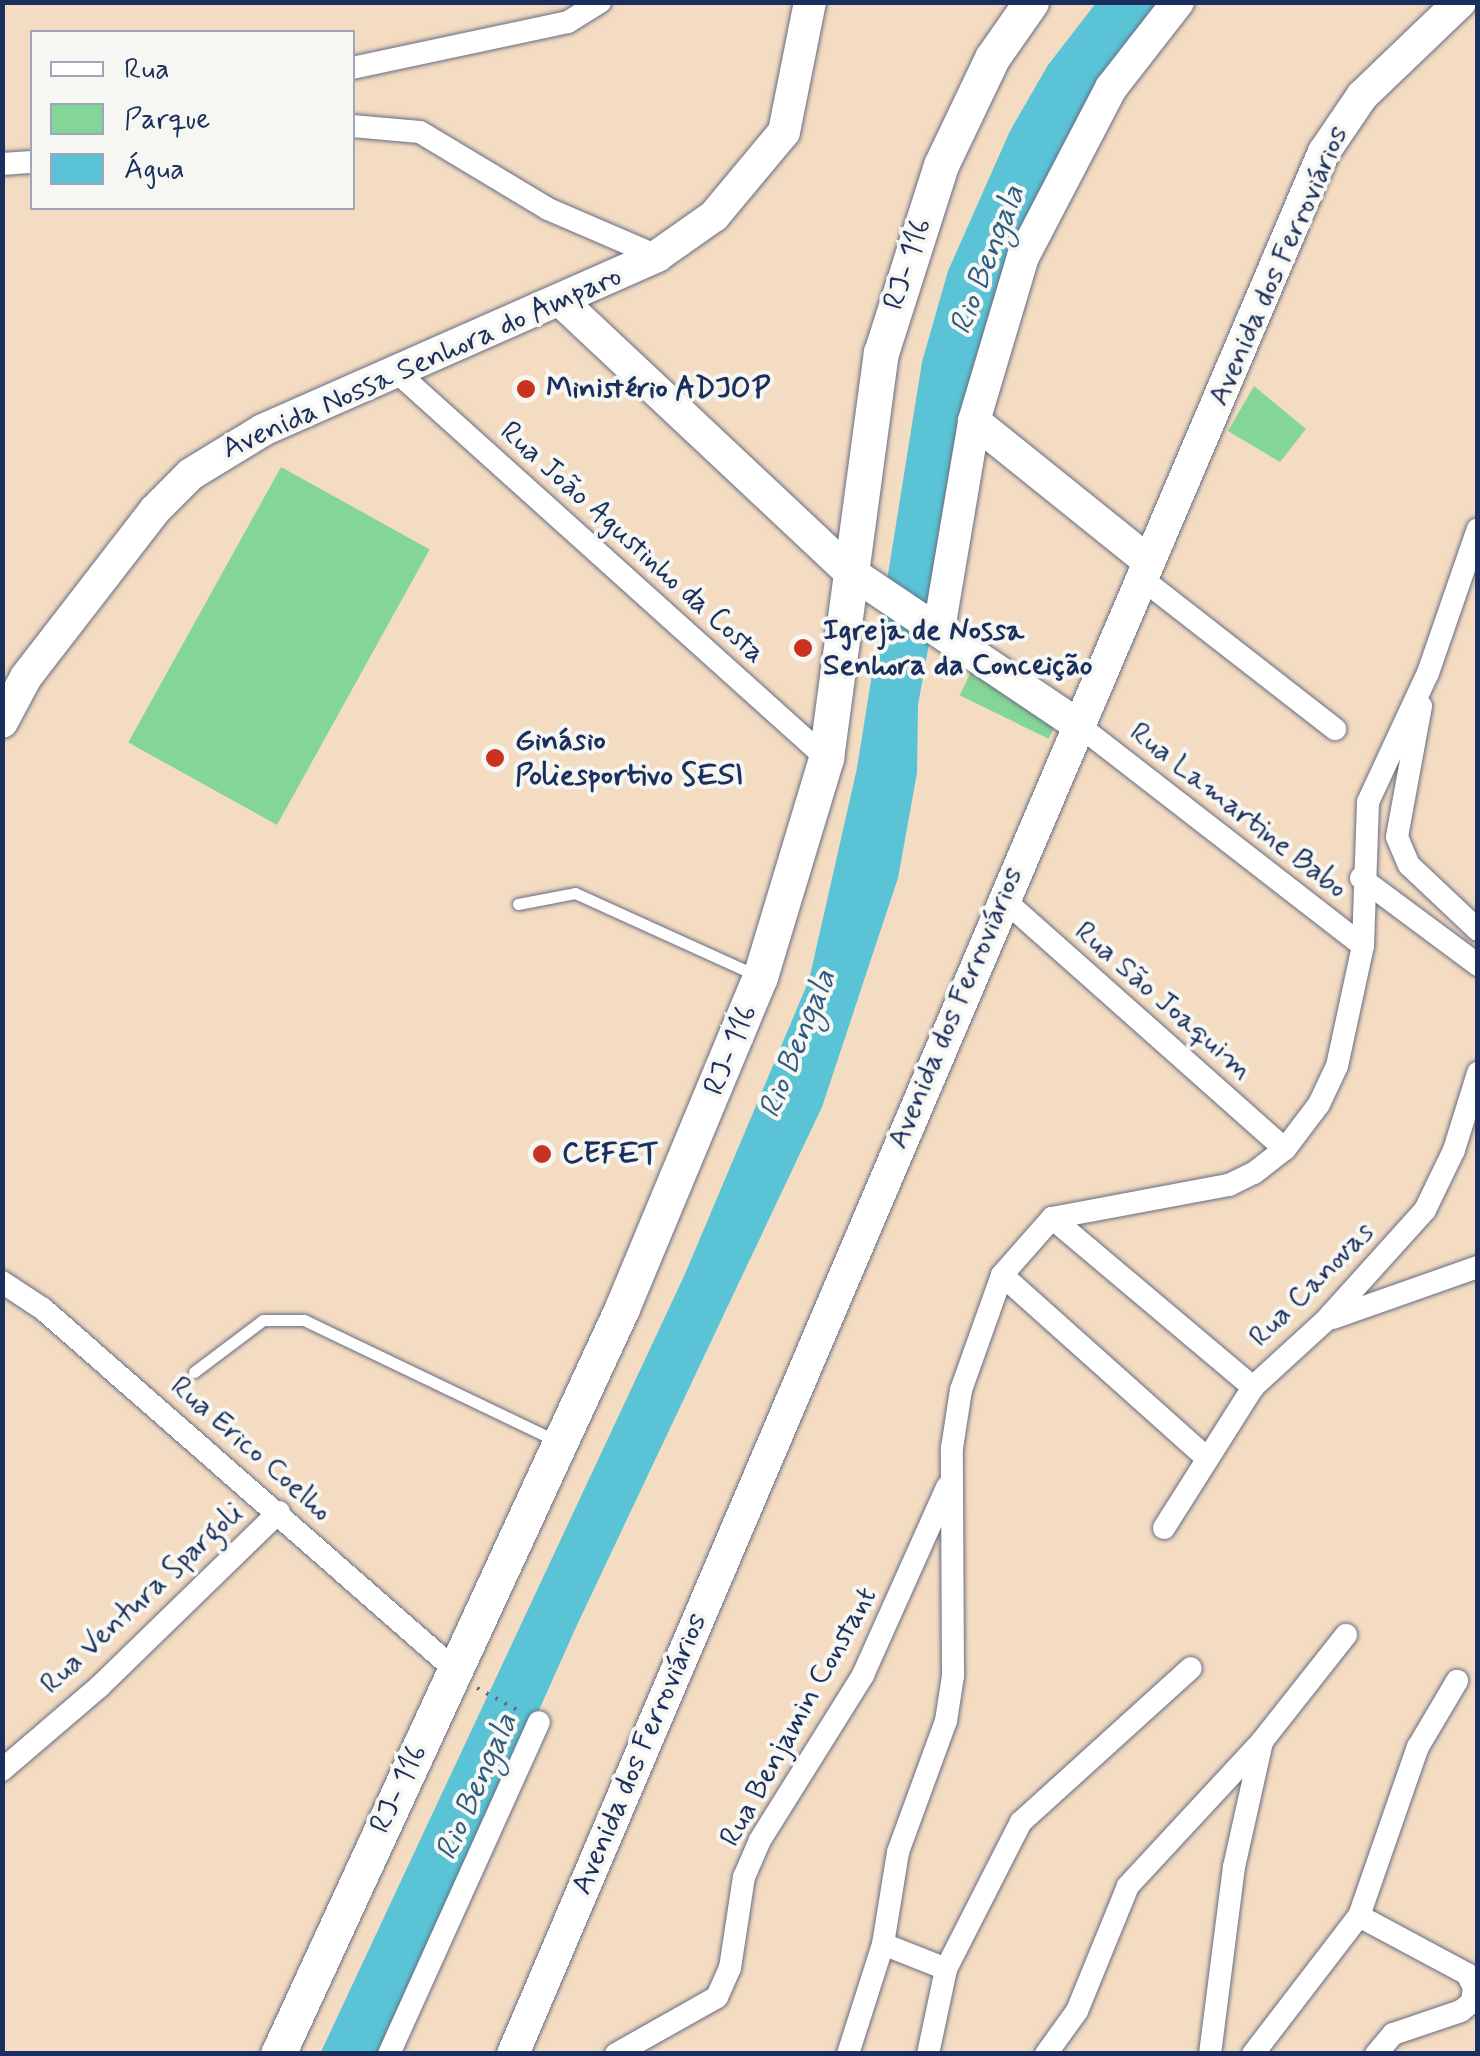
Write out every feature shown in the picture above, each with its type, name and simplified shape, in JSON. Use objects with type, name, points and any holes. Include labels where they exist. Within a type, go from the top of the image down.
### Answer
[{"type":"main road","name":"Avenida Nossa Senhora do Amparo","points":[[2,722],[26,677],[155,510],[191,474],[263,430],[656,256],[714,216],[776,144],[792,107],[810,2]]},
{"type":"main road","name":"RJ- 116","points":[[278,2054],[465,1678],[560,1443],[760,977],[826,758],[857,577],[881,352],[908,258],[941,165],[984,76],[1031,2]]},
{"type":"main road","points":[[936,627],[974,420],[1023,257],[1059,179],[1110,88],[1178,2]]},
{"type":"main road","name":"Avenida dos Ferroviários","points":[[513,2054],[1002,898],[1334,132],[1362,96],[1460,2]]},
{"type":"main road","points":[[561,301],[857,577],[1077,724]]},
{"type":"main road","points":[[974,420],[1145,569]]},
{"type":"street","points":[[355,67],[568,22],[600,2]]},
{"type":"street","points":[[355,126],[420,132],[548,209],[656,256]]},
{"type":"street","points":[[2,164],[30,162]]},
{"type":"street","name":"Rua João Agustinho da Costa","points":[[398,373],[826,758]]},
{"type":"street","points":[[1052,1218],[1229,1186],[1285,1149],[1336,1066],[1363,946],[1362,878],[1368,802],[1428,673],[1478,529]]},
{"type":"street","points":[[1145,569],[1335,730]]},
{"type":"street","points":[[1428,673],[1396,838],[1409,865],[1478,930]]},
{"type":"street","name":"Rua Lamartine Babo","points":[[1077,724],[1363,946]]},
{"type":"street","points":[[1362,878],[1478,965]]},
{"type":"street","name":"Rua São Joaquim","points":[[1002,898],[1285,1149]]},
{"type":"street","name":"Rua Canovas","points":[[1164,1528],[1253,1388],[1325,1321],[1424,1210],[1454,1150],[1478,1073]]},
{"type":"street","points":[[1052,1218],[1253,1388]]},
{"type":"street","name":"Rua Benjamin Constant","points":[[848,2054],[883,1944],[898,1852],[946,1721],[953,1676],[952,1476],[961,1390],[1002,1275],[1052,1218]]},
{"type":"street","points":[[1325,1321],[1478,1267]]},
{"type":"street","points":[[1002,1275],[1206,1458]]},
{"type":"street","name":"Rua Erico Coelho","points":[[2,1282],[44,1309],[465,1678]]},
{"type":"street","name":"Rua Benjamin Constant","points":[[616,2054],[717,1997],[730,1968],[744,1877],[760,1840],[863,1675],[952,1476]]},
{"type":"street","name":"Rua Ventura Spargoli","points":[[2,1770],[99,1688],[280,1512]]},
{"type":"street","points":[[1046,2054],[1077,2011],[1128,1886],[1263,1740],[1346,1635]]},
{"type":"street","points":[[928,2054],[946,1969],[1020,1822],[1190,1668]]},
{"type":"street","points":[[1253,2054],[1359,1916],[1418,1747],[1456,1680]]},
{"type":"street","points":[[389,2054],[538,1720]]},
{"type":"street","points":[[1210,2054],[1234,1867],[1263,1740]]},
{"type":"street","points":[[1359,1916],[1467,1974],[1472,2002],[1393,2034],[1376,2054]]},
{"type":"street","points":[[883,1944],[946,1969]]},
{"type":"lane","points":[[518,904],[575,893],[760,977]]},
{"type":"lane","points":[[194,1372],[264,1320],[304,1320],[560,1443]]},
{"type":"path","points":[[465,1678],[538,1720]]},
{"type":"green space","points":[[1254,386],[1306,429],[1280,462],[1228,431]]},
{"type":"green space","points":[[281,467],[430,549],[277,825],[128,743]]},
{"type":"green space","points":[[971,672],[1060,715],[1049,739],[960,695]]},
{"type":"water","name":"Rio Bengala","points":[[1096,3],[1162,3],[1126,45],[1061,148],[1025,225],[945,555],[918,705],[917,773],[898,878],[822,1107],[577,1625],[386,2053],[320,2054],[685,1274],[809,980],[857,768],[922,362],[948,271],[1010,131],[1048,65]]},
{"type":"place","name":"Ministério ADJOP","points":[[526,389]]},
{"type":"place","name":"Igreja de Nossa Senhora da Conceição","points":[[803,648]]},
{"type":"place","name":"Ginásio Poliesportivo SESI","points":[[495,758]]},
{"type":"place","name":"CEFET","points":[[542,1154]]}]
